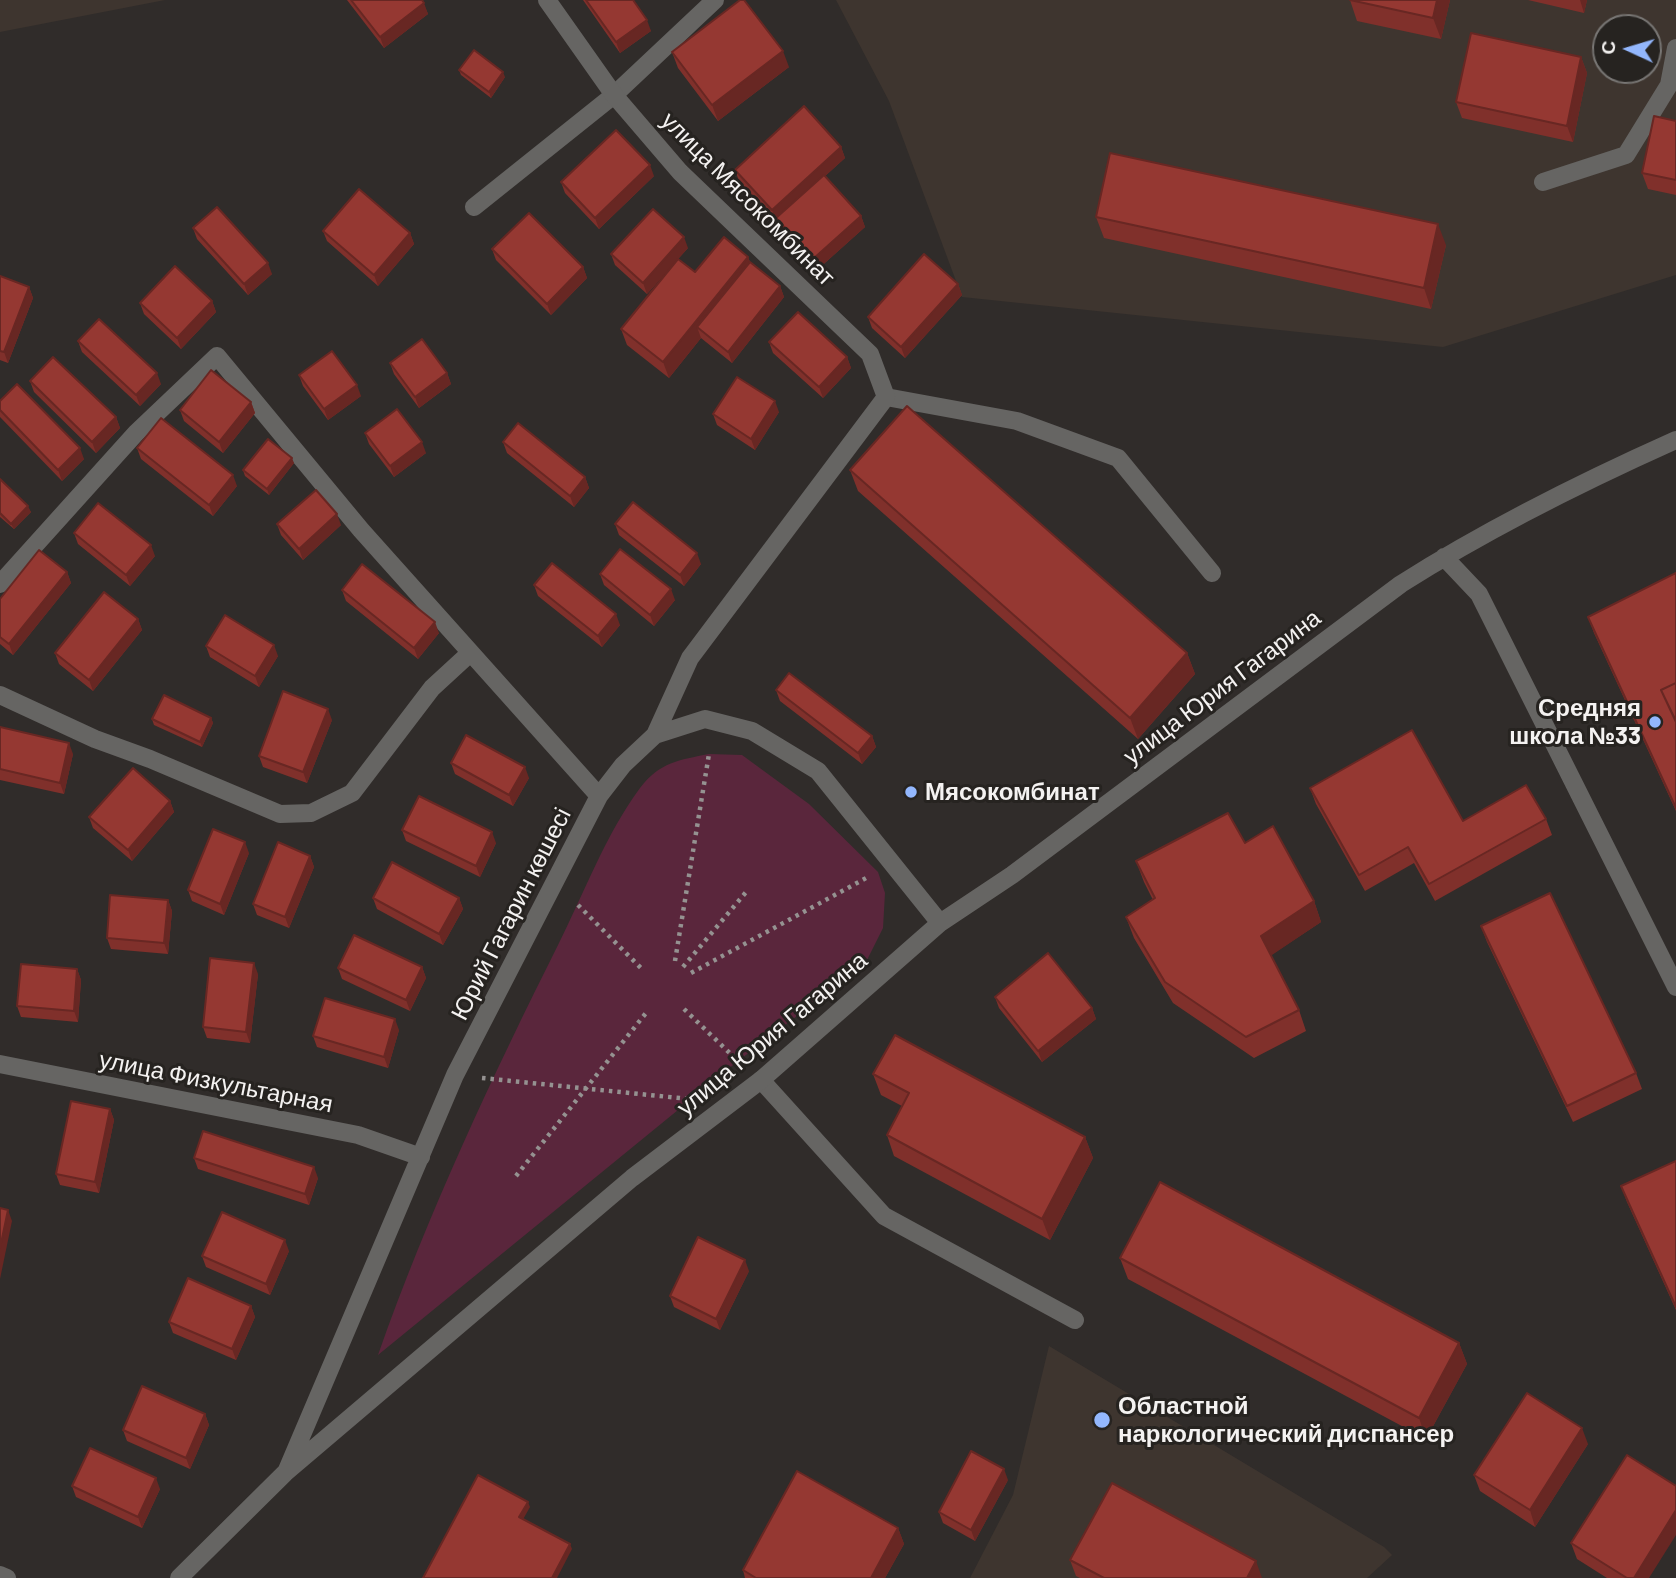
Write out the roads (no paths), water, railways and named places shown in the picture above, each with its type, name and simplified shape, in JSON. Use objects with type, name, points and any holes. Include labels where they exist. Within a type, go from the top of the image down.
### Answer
[{"type":"street","name":"улица Мясокомбинат","points":[[547,0],[614,95],[680,172],[870,354],[886,397]]},
{"type":"street","points":[[474,207],[614,95],[715,0]]},
{"type":"street","points":[[1543,182],[1626,155],[1669,85],[1676,48]]},
{"type":"street","points":[[0,584],[136,433],[217,356],[469,654],[599,796]]},
{"type":"street","points":[[655,734],[690,658],[886,397],[1017,421],[1118,458],[1212,573]]},
{"type":"street","name":"улица Юрия Гагарина","points":[[632,1178],[761,1080],[940,923],[1012,875],[1401,584],[1444,557],[1601,474],[1676,440]]},
{"type":"street","points":[[1444,557],[1479,594],[1676,987]]},
{"type":"street","points":[[0,695],[95,740],[150,759],[280,814],[312,813],[352,793],[432,688],[469,654]]},
{"type":"street","name":"Юрий Гагарин көшесі","points":[[285,1473],[455,1075],[599,796],[623,765],[655,734],[705,719],[752,731],[818,771],[940,923]]},
{"type":"street","name":"улица Физкультарная","points":[[0,1064],[358,1135],[421,1157]]},
{"type":"street","points":[[761,1080],[884,1216],[1075,1320]]},
{"type":"street","name":"Юрий Гагарин көшесі","points":[[179,1578],[285,1473],[632,1178]]},
{"type":"street","points":[[0,1575],[7,1578]]},
{"type":"place","name":"Средняя школа №33","points":[[1655,722]]},
{"type":"place","name":"Мясокомбинат","points":[[911,792]]},
{"type":"place","name":"Областной наркологический диспансер","points":[[1102,1420]]}]
